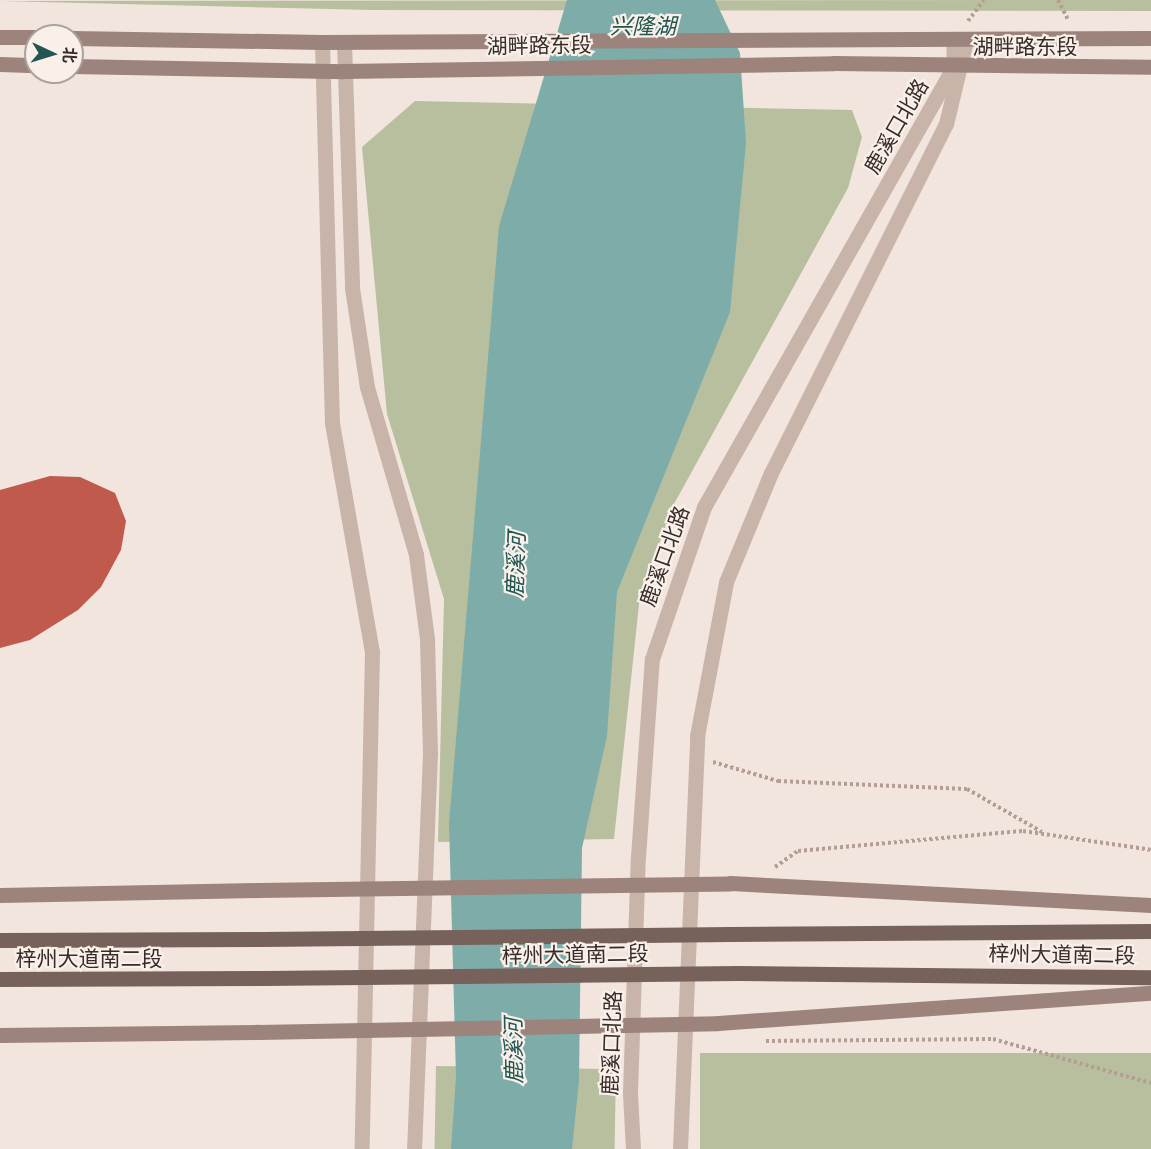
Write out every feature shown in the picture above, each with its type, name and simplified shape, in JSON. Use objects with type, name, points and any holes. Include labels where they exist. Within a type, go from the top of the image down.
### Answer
[{"type":"main road","points":[[0,37],[24,37]]},
{"type":"main road","name":"湖畔路东段","points":[[84,38],[386,42],[959,41],[1151,38]]},
{"type":"main road","name":"湖畔路东段","points":[[84,66],[343,71],[401,68],[834,63],[1151,67]]},
{"type":"main road","points":[[0,64],[24,65]]},
{"type":"main road","points":[[0,895],[730,883],[1151,905]]},
{"type":"main road","name":"梓州大道南二段","points":[[0,940],[1151,931]]},
{"type":"main road","name":"梓州大道南二段","points":[[0,979],[738,974],[1151,977]]},
{"type":"main road","points":[[0,1035],[718,1023],[1151,993]]},
{"type":"street","name":"鹿溪口北路","points":[[680,1149],[696,758],[726,582],[771,473],[946,124],[958,66],[959,41]]},
{"type":"street","points":[[322,42],[326,70],[332,423],[372,652],[362,1149]]},
{"type":"street","points":[[344,42],[343,71],[352,288],[367,387],[416,555],[427,639],[430,753],[414,1149]]},
{"type":"street","name":"鹿溪口北路","points":[[633,1149],[634,975],[651,659],[670,596],[709,498],[958,66]]},
{"type":"path","points":[[696,758],[778,782],[967,789],[1045,834]]},
{"type":"path","points":[[751,884],[798,851],[1023,831],[1151,850]]},
{"type":"path","points":[[753,1041],[993,1039],[1151,1083]]},
{"type":"green space","points":[[1151,0],[1151,11],[372,10],[0,1]]},
{"type":"green space","points":[[415,101],[852,110],[862,137],[848,188],[674,504],[640,595],[614,839],[438,842],[444,599],[387,414],[362,147]]},
{"type":"green space","points":[[700,1053],[1151,1053],[1151,1149],[700,1149]]},
{"type":"green space","points":[[436,1066],[616,1069],[615,1149],[435,1149]]},
{"type":"water","points":[[567,0],[715,0],[740,53],[746,143],[730,312],[617,592],[607,736],[582,848],[579,1081],[572,1149],[451,1149],[456,1076],[449,823],[499,226]]},
{"type":"building","points":[[50,476],[80,477],[115,493],[126,521],[121,550],[101,587],[78,610],[30,640],[0,648],[0,490]]},
{"type":"water label","name":"兴隆湖","points":[[643,27]]},
{"type":"water label","name":"鹿溪河","points":[[516,565]]},
{"type":"water label","name":"鹿溪河","points":[[514,1051]]}]
